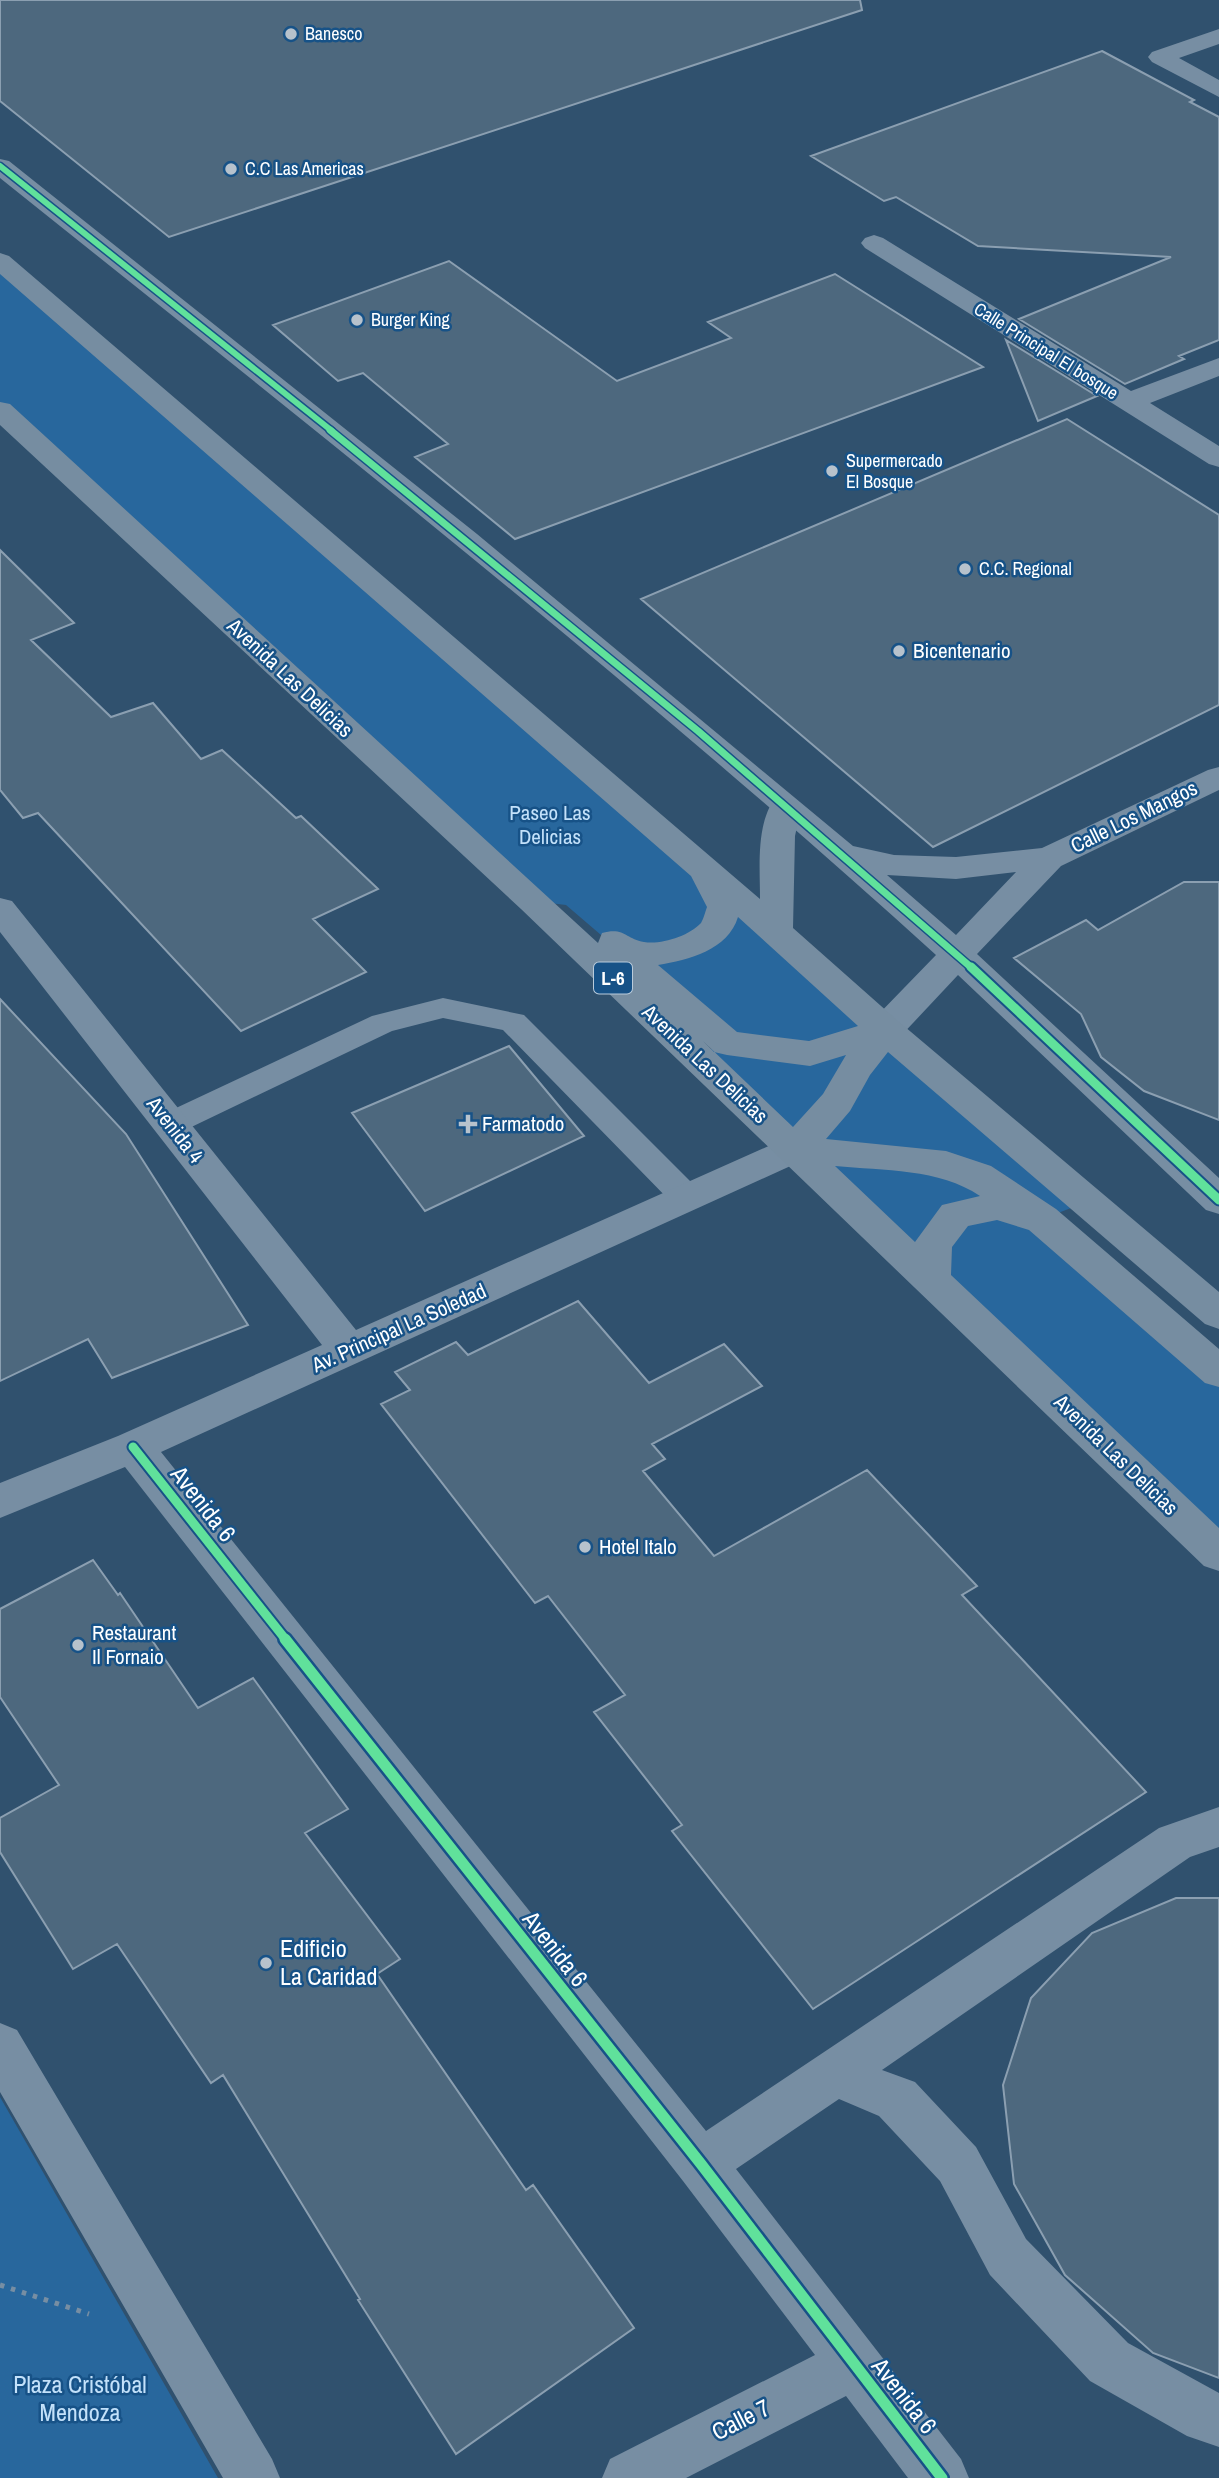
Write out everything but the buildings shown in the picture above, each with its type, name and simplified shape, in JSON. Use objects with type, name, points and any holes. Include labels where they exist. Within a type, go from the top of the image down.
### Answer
[{"type":"main road","points":[[0,261],[776,931],[886,1030],[1219,1314]]},
{"type":"main road","name":"Avenida Las Delicias","points":[[0,410],[533,901],[1219,1553]]},
{"type":"main road","points":[[776,931],[778,836],[785,807]]},
{"type":"main road","points":[[597,931],[634,952],[684,948],[703,938],[718,924],[723,907],[705,870]]},
{"type":"main road","points":[[533,901],[566,905],[727,1042],[810,1054],[886,1030]]},
{"type":"main road","points":[[795,1149],[837,1102],[855,1069],[886,1030]]},
{"type":"main road","points":[[795,1149],[946,1164],[978,1175],[1041,1219],[1219,1372]]},
{"type":"main road","points":[[931,1279],[933,1244],[956,1215],[998,1206],[1041,1219]]},
{"type":"street","points":[[1219,36],[1160,57],[1219,90]]},
{"type":"street","points":[[0,166],[516,580],[785,807],[956,955],[1219,1200]]},
{"type":"street","name":"Calle Principal El bosque","points":[[874,243],[1219,458]]},
{"type":"street","points":[[1127,402],[1219,366]]},
{"type":"street","name":"Calle Los Mangos","points":[[1049,858],[1219,776]]},
{"type":"street","points":[[839,853],[894,866],[956,868],[1049,858]]},
{"type":"street","points":[[886,1030],[1049,858]]},
{"type":"street","name":"Avenida 4","points":[[0,909],[350,1351]]},
{"type":"street","name":"Av. Principal La Soledad","points":[[0,1501],[134,1447],[795,1149]]},
{"type":"street","name":"Avenida 6","points":[[134,1447],[701,2164],[942,2478]]},
{"type":"street","points":[[701,2164],[1175,1842],[1219,1826]]},
{"type":"street","points":[[0,2046],[253,2478]]},
{"type":"street","points":[[834,2074],[897,2099],[958,2164],[1008,2257],[1109,2362],[1206,2417],[1219,2420]]},
{"type":"street","name":"Calle 7","points":[[629,2478],[854,2363]]},
{"type":"lane","points":[[170,1124],[383,1023],[443,1008],[513,1022],[687,1198]]},
{"type":"green space","name":"Paseo Las Delicias","points":[[0,266],[1087,1202],[1042,1219],[1219,1372],[1219,1554],[697,1056],[726,1042],[566,905],[533,901],[0,406]]},
{"type":"green space","name":"Plaza Cristóbal Mendoza","points":[[0,2097],[218,2478],[0,2478]]},
{"type":"cycle path","points":[[0,166],[351,446],[698,731],[925,926],[1219,1200]]},
{"type":"cycle path","points":[[133,1447],[701,2164],[942,2478]]},
{"type":"place","name":"Banesco","points":[[291,34]]},
{"type":"place","name":"C.C Las Americas","points":[[231,169]]},
{"type":"place","name":"Burger King","points":[[357,320]]},
{"type":"place","name":"Supermercado El Bosque","points":[[832,471]]},
{"type":"place","name":"C.C. Regional","points":[[965,569]]},
{"type":"place","name":"Bicentenario","points":[[899,651]]},
{"type":"place","name":"Farmatodo","points":[[468,1124]]},
{"type":"place","name":"Hotel Italo","points":[[585,1547]]},
{"type":"place","name":"Restaurant Il Fornaio","points":[[78,1645]]},
{"type":"place","name":"Edificio La Caridad","points":[[266,1963]]}]
